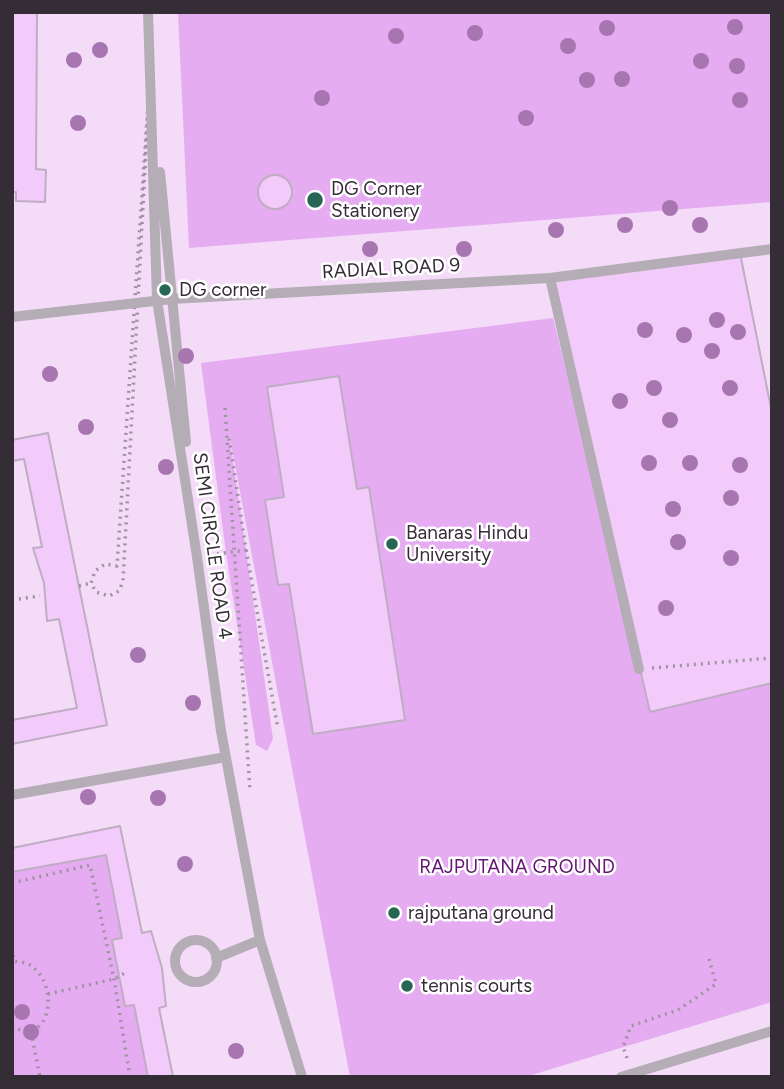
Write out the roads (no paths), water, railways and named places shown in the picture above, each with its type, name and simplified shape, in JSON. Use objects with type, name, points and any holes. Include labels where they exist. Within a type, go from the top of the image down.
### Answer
[{"type":"lane","name":"SEMI CIRCLE ROAD 4","points":[[148,12],[157,300],[221,731],[260,940],[302,1077]]},
{"type":"lane","points":[[150,75],[197,557]]},
{"type":"lane","name":"RADIAL ROAD 9","points":[[12,317],[157,300],[550,278],[772,249]]},
{"type":"lane","points":[[550,278],[639,669]]},
{"type":"lane","points":[[12,795],[226,757]]},
{"type":"lane","points":[[216,958],[260,940]]},
{"type":"lane","points":[[192,941],[208,944],[214,950],[216,958],[216,967],[211,975],[195,982],[186,980],[175,966],[178,950],[192,941]]},
{"type":"lane","points":[[162,968],[175,966]]},
{"type":"lane","points":[[626,1075],[772,1031]]},
{"type":"place","name":"DG Corner Stationery","points":[[315,200]]},
{"type":"place","name":"DG corner","points":[[165,290]]},
{"type":"place","name":"Banaras Hindu University","points":[[392,544]]},
{"type":"place","name":"rajputana ground","points":[[394,913]]},
{"type":"place","name":"tennis courts","points":[[407,986]]},
{"type":"park label","name":"RAJPUTANA GROUND","points":[[517,867]]}]
